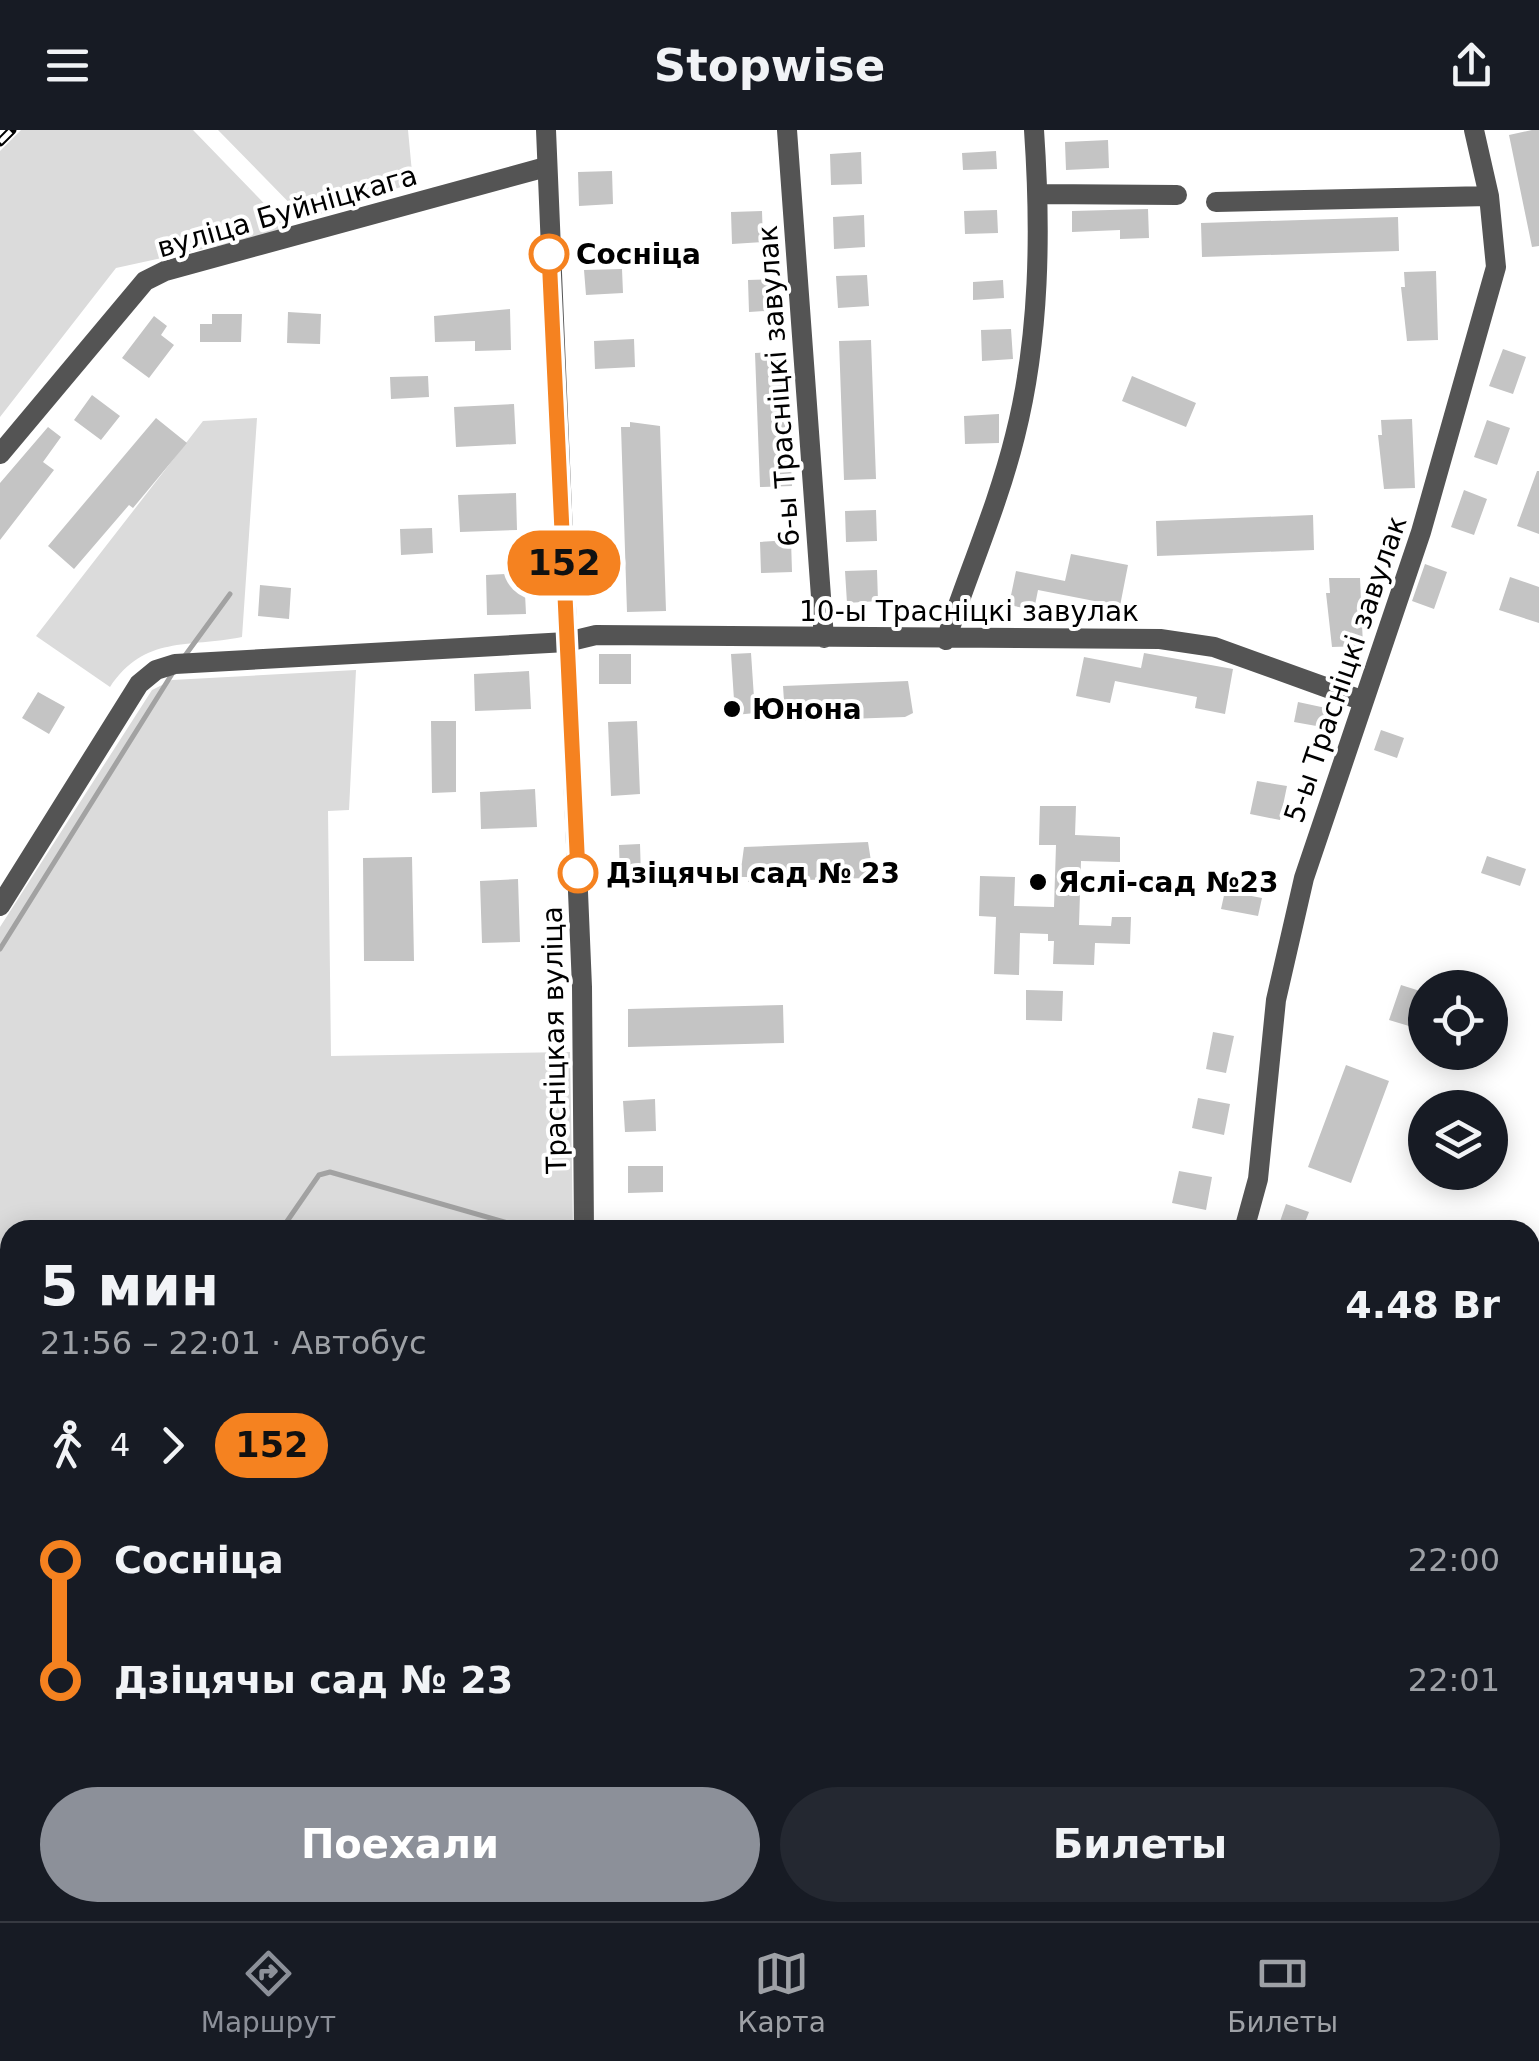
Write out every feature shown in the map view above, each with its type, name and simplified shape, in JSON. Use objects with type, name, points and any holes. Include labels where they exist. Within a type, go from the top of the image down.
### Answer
[{"type":"street","name":"Трасніцкая вуліца","points":[[546,130],[582,969],[584,1220]]},
{"type":"street","name":"6-ы Трасніцкі завулак","points":[[787,130],[824,638]]},
{"type":"street","points":[[946,640],[1015,436],[1034,327],[1039,194],[1034,130]]},
{"type":"street","name":"5-ы Трасніцкі завулак","points":[[1247,1220],[1258,1179],[1276,1000],[1304,878],[1361,700],[1421,532],[1496,267],[1488,196],[1474,130]]},
{"type":"street","name":"вуліца Буйніцкага","points":[[0,454],[146,280],[165,271],[546,167]]},
{"type":"street","points":[[1039,194],[1178,195]]},
{"type":"street","points":[[1216,202],[1488,196]]},
{"type":"street","name":"10-ы Трасніцкі завулак","points":[[0,906],[139,684],[156,670],[175,664],[567,642],[596,635],[1160,639],[1214,647],[1361,700]]},
{"type":"shaded area","points":[[21,130],[193,130],[290,230],[116,268],[0,417],[0,151]]},
{"type":"shaded area","points":[[218,130],[408,130],[413,183],[305,219]]},
{"type":"shaded area","points":[[257,418],[242,637],[153,651],[123,670],[110,687],[36,636],[203,421]]},
{"type":"shaded area","points":[[356,670],[349,810],[328,811],[331,1056],[570,1052],[573,1220],[0,1220],[0,927],[152,690],[172,680]]},
{"type":"building","points":[[1539,130],[1539,246],[1532,247],[1509,135]]},
{"type":"building","points":[[1108,140],[1109,168],[1066,170],[1065,142]]},
{"type":"building","points":[[996,151],[997,169],[963,170],[962,153]]},
{"type":"building","points":[[861,152],[862,184],[831,185],[830,154]]},
{"type":"building","points":[[612,171],[613,204],[579,206],[578,172]]},
{"type":"building","points":[[1148,209],[1149,238],[1120,239],[1120,230],[1072,232],[1072,211]]},
{"type":"building","points":[[997,210],[998,233],[965,234],[964,211]]},
{"type":"building","points":[[762,211],[763,242],[732,244],[731,212]]},
{"type":"building","points":[[864,215],[865,247],[834,249],[833,217]]},
{"type":"building","points":[[1398,217],[1399,251],[1202,257],[1201,223]]},
{"type":"building","points":[[622,269],[623,293],[586,295],[584,270]]},
{"type":"building","points":[[1436,271],[1438,340],[1407,341],[1401,287],[1405,287],[1404,272]]},
{"type":"building","points":[[867,275],[869,306],[838,308],[836,276]]},
{"type":"building","points":[[779,279],[780,310],[749,312],[748,280]]},
{"type":"building","points":[[1003,280],[1004,298],[973,300],[973,282]]},
{"type":"building","points":[[510,309],[511,350],[475,351],[475,341],[435,342],[434,316]]},
{"type":"building","points":[[288,312],[321,314],[320,344],[287,343]]},
{"type":"building","points":[[212,314],[242,314],[241,342],[200,342],[200,324],[212,324]]},
{"type":"building","points":[[154,316],[167,326],[161,335],[174,345],[149,378],[122,358]]},
{"type":"building","points":[[1011,329],[1013,359],[982,361],[981,330]]},
{"type":"building","points":[[634,339],[635,367],[595,369],[594,341]]},
{"type":"building","points":[[871,340],[876,479],[844,480],[839,341]]},
{"type":"building","points":[[1503,349],[1526,357],[1513,394],[1489,386]]},
{"type":"building","points":[[786,351],[792,486],[760,487],[755,353]]},
{"type":"building","points":[[428,376],[429,397],[391,399],[390,377]]},
{"type":"building","points":[[1132,376],[1196,403],[1186,427],[1122,401]]},
{"type":"building","points":[[92,395],[120,416],[101,440],[74,420]]},
{"type":"building","points":[[514,404],[516,444],[456,447],[454,407]]},
{"type":"building","points":[[999,414],[999,443],[965,444],[964,416]]},
{"type":"building","points":[[156,418],[187,443],[133,508],[129,505],[74,569],[48,546]]},
{"type":"building","points":[[1412,419],[1415,488],[1384,489],[1378,435],[1382,435],[1381,420]]},
{"type":"building","points":[[1487,420],[1510,428],[1497,465],[1474,457]]},
{"type":"building","points":[[630,422],[660,426],[666,611],[627,612],[621,427],[630,427]]},
{"type":"building","points":[[48,427],[61,437],[43,462],[54,470],[0,540],[0,483]]},
{"type":"building","points":[[1539,471],[1539,534],[1517,526]]},
{"type":"building","points":[[1464,490],[1487,499],[1474,535],[1451,527]]},
{"type":"building","points":[[516,493],[517,530],[460,532],[458,495]]},
{"type":"building","points":[[876,510],[877,541],[846,542],[845,511]]},
{"type":"building","points":[[1313,515],[1314,550],[1157,556],[1156,521]]},
{"type":"building","points":[[432,528],[433,553],[401,555],[400,529]]},
{"type":"building","points":[[791,540],[792,572],[761,573],[760,542]]},
{"type":"building","points":[[1071,554],[1128,565],[1120,606],[1038,590],[1034,610],[1009,605],[1016,571],[1065,581]]},
{"type":"building","points":[[1425,564],[1447,572],[1434,609],[1412,601]]},
{"type":"building","points":[[877,570],[878,601],[847,603],[845,571]]},
{"type":"building","points":[[524,573],[526,614],[487,615],[486,575]]},
{"type":"building","points":[[1510,577],[1539,587],[1539,623],[1499,610]]},
{"type":"building","points":[[1329,578],[1360,578],[1363,646],[1332,647],[1326,593],[1330,593]]},
{"type":"building","points":[[260,585],[291,588],[289,619],[258,616]]},
{"type":"building","points":[[751,653],[755,713],[735,715],[731,654]]},
{"type":"building","points":[[1144,653],[1233,669],[1225,714],[1195,708],[1197,697],[1115,681],[1110,703],[1076,696],[1084,657],[1141,668]]},
{"type":"building","points":[[599,654],[631,654],[631,684],[599,684]]},
{"type":"building","points":[[529,671],[531,709],[475,711],[474,674]]},
{"type":"building","points":[[908,681],[913,713],[905,717],[788,721],[785,716],[783,686]]},
{"type":"building","points":[[38,692],[65,707],[49,734],[22,718]]},
{"type":"building","points":[[1298,702],[1326,708],[1322,727],[1294,722]]},
{"type":"building","points":[[431,721],[456,721],[456,792],[432,793]]},
{"type":"building","points":[[637,721],[640,794],[611,796],[608,722]]},
{"type":"building","points":[[1381,730],[1404,738],[1397,758],[1374,750]]},
{"type":"building","points":[[1257,781],[1287,786],[1280,820],[1250,814]]},
{"type":"building","points":[[535,789],[537,827],[481,829],[480,792]]},
{"type":"building","points":[[1040,806],[1076,806],[1075,835],[1120,837],[1120,862],[1081,861],[1079,925],[1111,926],[1112,917],[1131,917],[1130,944],[1095,943],[1094,965],[1053,964],[1054,941],[1048,941],[1048,934],[1020,933],[1019,975],[994,974],[996,917],[979,916],[980,876],[1015,877],[1014,906],[1054,907],[1056,845],[1039,845]]},
{"type":"building","points":[[868,842],[873,874],[866,878],[748,882],[748,877],[740,877],[744,847]]},
{"type":"building","points":[[640,844],[641,877],[620,877],[619,845]]},
{"type":"building","points":[[1487,856],[1526,869],[1520,886],[1481,873]]},
{"type":"building","points":[[412,857],[414,961],[364,961],[363,858]]},
{"type":"building","points":[[518,879],[520,942],[482,943],[480,881]]},
{"type":"building","points":[[1225,891],[1262,898],[1258,916],[1221,909]]},
{"type":"building","points":[[1401,985],[1408,987],[1408,1026],[1389,1020]]},
{"type":"building","points":[[1026,990],[1063,991],[1062,1021],[1026,1020]]},
{"type":"building","points":[[783,1005],[784,1043],[628,1047],[628,1009]]},
{"type":"building","points":[[1213,1032],[1234,1036],[1226,1073],[1206,1069]]},
{"type":"building","points":[[1346,1065],[1389,1081],[1351,1183],[1308,1167]]},
{"type":"building","points":[[1198,1098],[1230,1104],[1224,1135],[1192,1128]]},
{"type":"building","points":[[655,1099],[656,1131],[625,1132],[623,1101]]},
{"type":"building","points":[[628,1166],[663,1166],[663,1192],[628,1193]]},
{"type":"building","points":[[1179,1171],[1212,1177],[1206,1210],[1172,1203]]},
{"type":"building","points":[[1286,1204],[1309,1212],[1306,1220],[1280,1220]]},
{"type":"waterway","points":[[184,657],[230,594]]},
{"type":"waterway","points":[[0,949],[172,674]]},
{"type":"waterway","points":[[288,1220],[319,1175],[330,1172],[497,1220]]},
{"type":"railway","points":[[0,142],[12,130]]},
{"type":"bus line","name":"152","points":[[549,254],[578,873]]},
{"type":"place","name":"Сосніца","points":[[549,254]]},
{"type":"place","name":"Юнона","points":[[732,709]]},
{"type":"place","name":"Дзіцячы сад № 23","points":[[578,873]]},
{"type":"place","name":"Яслі-сад №23","points":[[1038,882]]}]
